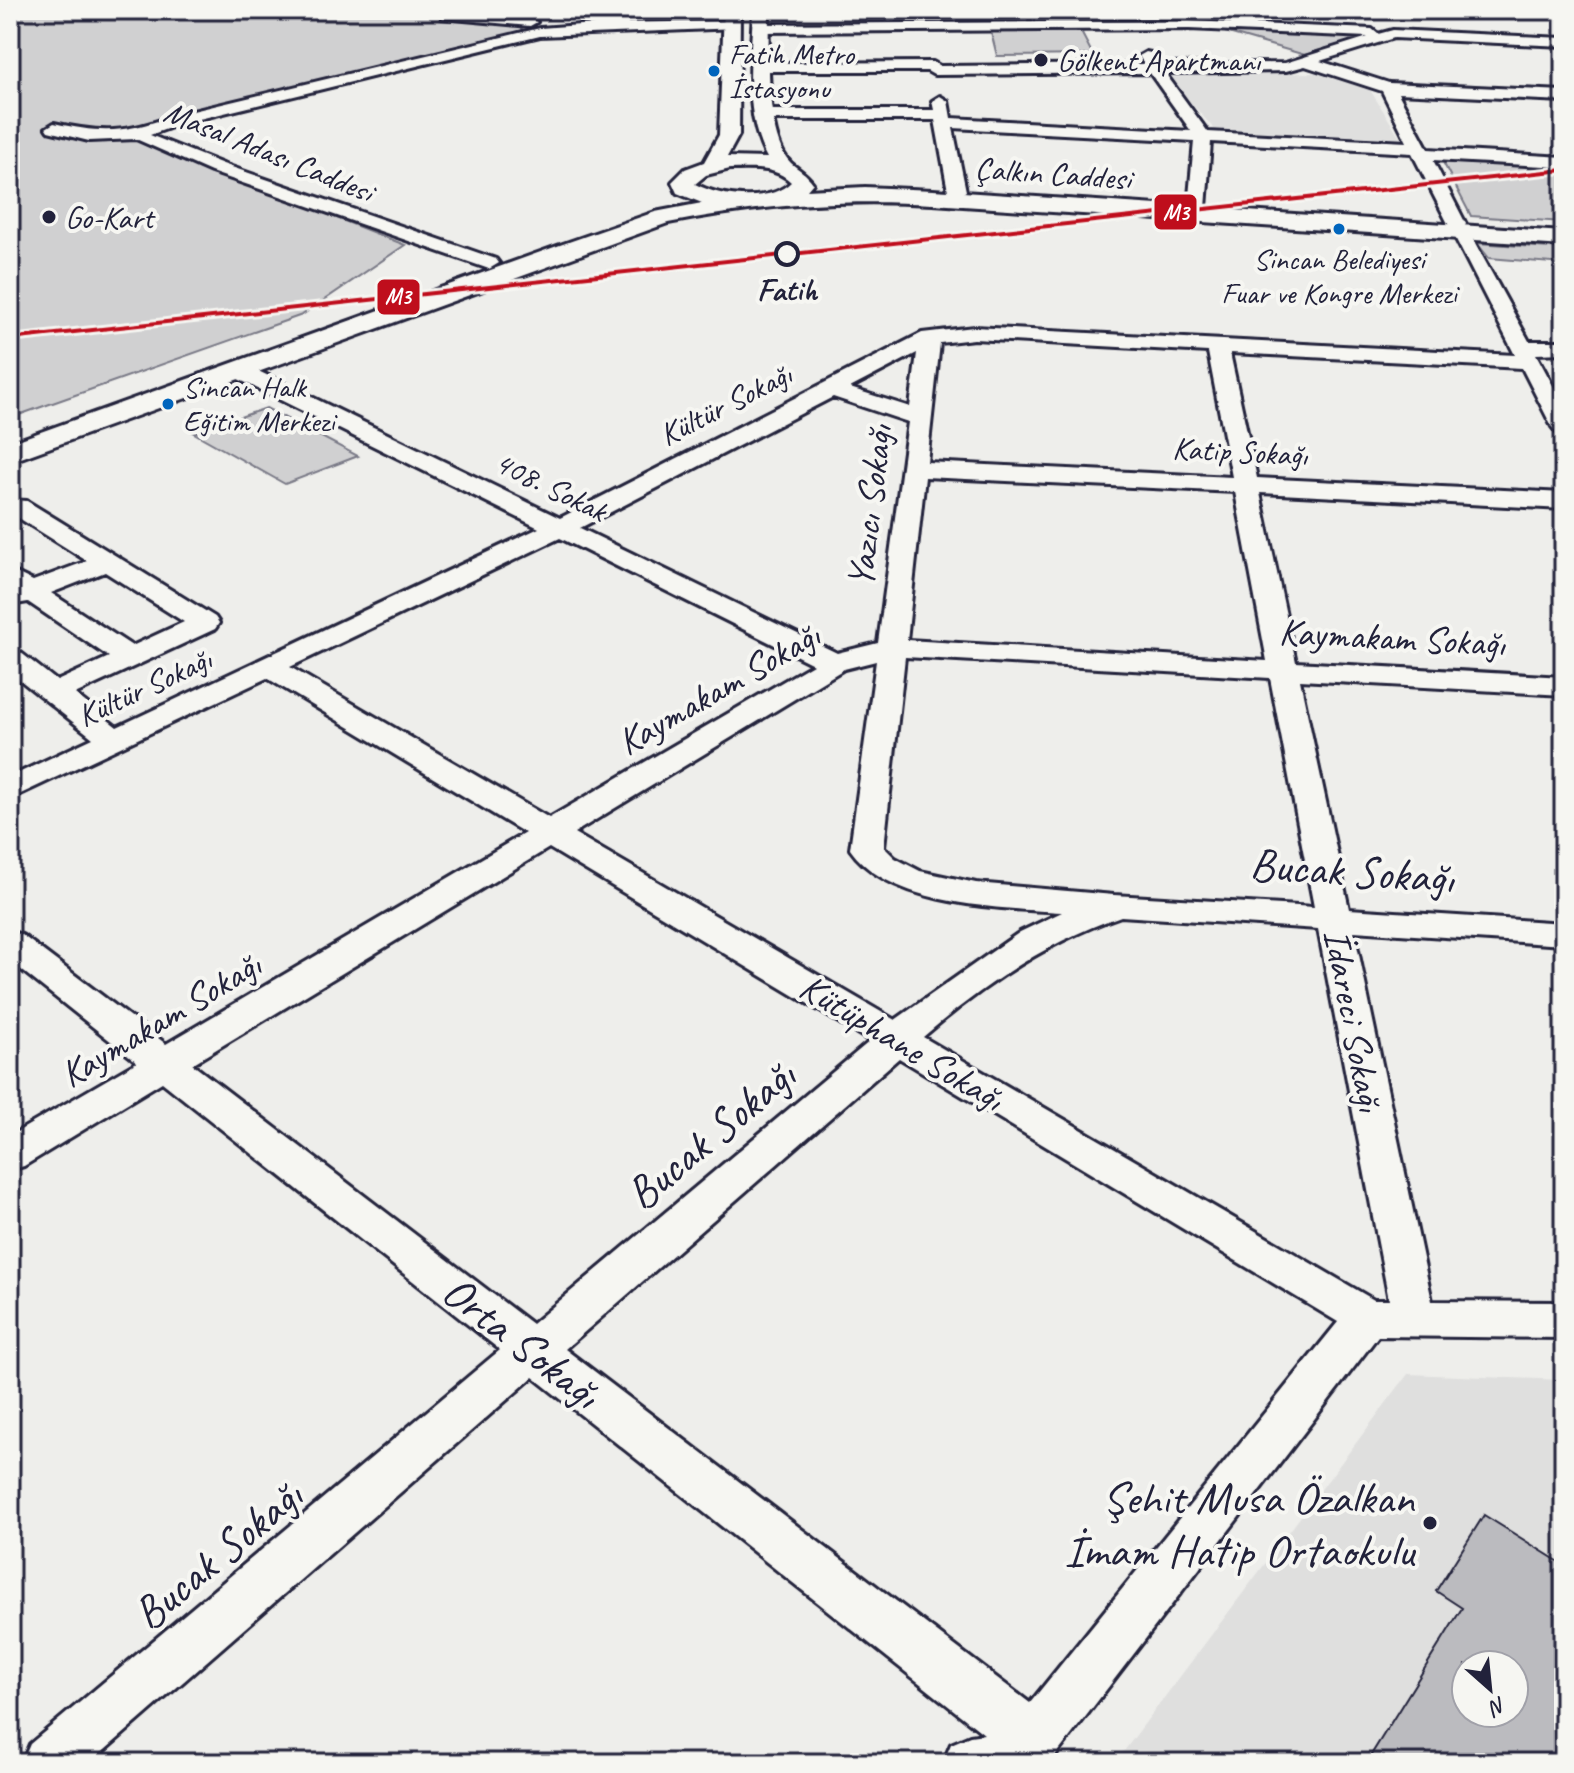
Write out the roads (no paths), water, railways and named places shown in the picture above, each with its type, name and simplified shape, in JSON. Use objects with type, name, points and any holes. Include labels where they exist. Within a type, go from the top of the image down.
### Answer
[{"type":"main road","points":[[732,18],[729,135],[712,166],[687,176],[683,182],[685,188],[705,198],[740,202]]},
{"type":"main road","points":[[761,19],[761,115],[772,152],[788,170],[800,177],[799,188],[777,198]]},
{"type":"main road","name":"Çalkın Caddesi","points":[[712,166],[750,163],[957,191],[1458,228],[1564,239]]},
{"type":"main road","points":[[10,436],[596,224],[685,188]]},
{"type":"main road","name":"Çalkın Caddesi","points":[[740,202],[865,194],[1458,228],[1564,231]]},
{"type":"main road","points":[[10,453],[663,217],[740,202]]},
{"type":"street","points":[[447,15],[465,24],[714,21],[715,10]]},
{"type":"street","points":[[1180,10],[1189,25],[1248,44]]},
{"type":"street","points":[[1189,25],[1262,13]]},
{"type":"street","name":"Masal Adası Caddesi","points":[[141,134],[154,126],[178,119],[540,32],[732,18]]},
{"type":"street","points":[[1358,18],[1375,33]]},
{"type":"street","points":[[761,19],[930,51],[1155,69],[1272,68],[1307,62],[1393,34]]},
{"type":"street","points":[[1126,25],[1203,137],[1197,208]]},
{"type":"street","points":[[761,67],[930,51],[1126,25],[1189,25],[1564,42]]},
{"type":"street","points":[[1424,35],[1437,57]]},
{"type":"street","points":[[930,51],[957,191]]},
{"type":"street","points":[[1278,53],[1388,88],[1448,84],[1564,96]]},
{"type":"street","points":[[1388,88],[1564,427]]},
{"type":"street","points":[[761,115],[944,119],[1564,162]]},
{"type":"street","points":[[54,128],[89,136],[141,134]]},
{"type":"street","name":"Masal Adası Caddesi","points":[[141,134],[217,168],[489,263]]},
{"type":"street","name":"Kültür Sokağı","points":[[10,789],[560,528],[930,338],[974,333],[1218,347],[1526,355],[1564,347]]},
{"type":"street","name":"Yazıcı Sokağı","points":[[930,338],[867,849],[874,859],[897,876],[933,888],[1119,905]]},
{"type":"street","name":"İdareci Sokağı","points":[[1218,347],[1333,919],[1390,1318]]},
{"type":"street","name":"408. Sokak","points":[[238,370],[834,663]]},
{"type":"street","points":[[829,388],[920,418]]},
{"type":"street","name":"Katip Sokağı","points":[[914,469],[1564,501]]},
{"type":"street","points":[[10,508],[18,506],[205,623],[54,693]]},
{"type":"street","points":[[17,590],[108,562]]},
{"type":"street","points":[[17,590],[130,658]]},
{"type":"street","name":"Kaymakam Sokağı","points":[[10,1155],[834,663],[891,648],[1564,686]]},
{"type":"street","points":[[10,658],[113,739]]},
{"type":"street","name":"Kütüphane Sokağı","points":[[268,666],[898,1040],[1390,1318],[1564,1320]]},
{"type":"street","name":"Bucak Sokağı","points":[[49,1763],[925,1015],[1032,940],[1068,922],[1119,905],[1564,934]]},
{"type":"street","name":"Orta Sokağı","points":[[10,943],[533,1350],[1012,1756]]},
{"type":"street","points":[[1012,1756],[1390,1318]]},
{"type":"place","name":"Gölkent Apartmanı","points":[[1041,60]]},
{"type":"place","name":"Fatih Metro İstasyonu","points":[[714,71]]},
{"type":"place","name":"Go-Kart","points":[[49,217]]},
{"type":"place","name":"Sincan Belediyesi Fuar ve Kongre Merkezi","points":[[1339,229]]},
{"type":"place","name":"Fatih","points":[[787,254]]},
{"type":"place","name":"Sincan Halk Eğitim Merkezi","points":[[168,404]]},
{"type":"place","name":"Şehit Musa Özalkan İmam Hatip Ortaokulu","points":[[1430,1523]]}]
